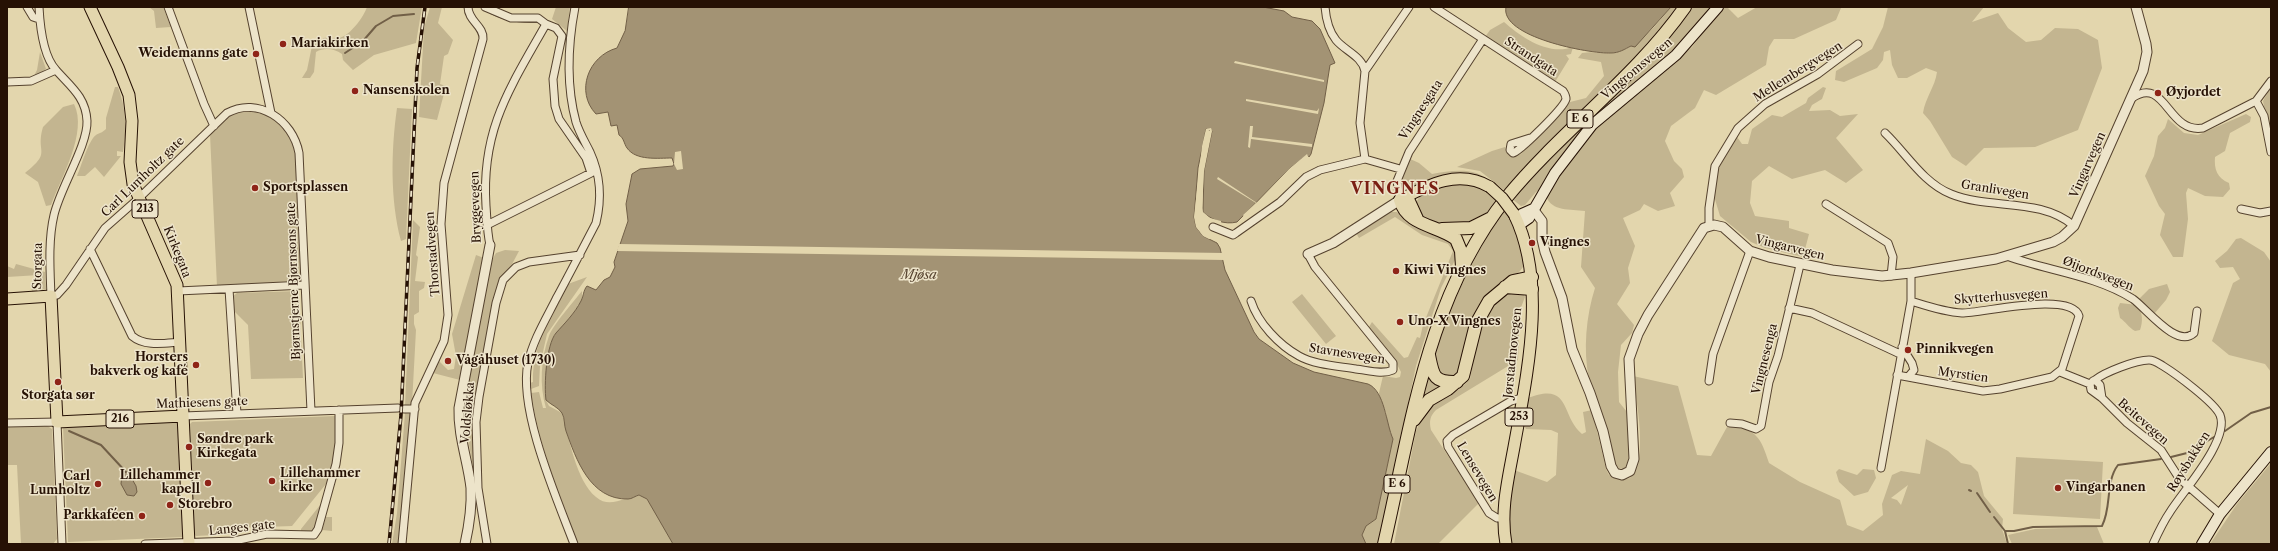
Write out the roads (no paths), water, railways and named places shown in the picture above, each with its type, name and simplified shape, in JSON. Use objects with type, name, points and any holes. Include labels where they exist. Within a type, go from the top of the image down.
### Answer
[{"type":"highway","name":"E 6","points":[[1384,544],[1428,352],[1445,304],[1462,268],[1492,218],[1527,173],[1635,66],[1685,7]]},
{"type":"highway","points":[[1403,198],[1402,207],[1409,216],[1452,236],[1458,242],[1461,251],[1462,268]]},
{"type":"highway","points":[[1437,229],[1466,229],[1492,218]]},
{"type":"highway","points":[[1410,426],[1429,400],[1457,382],[1466,370],[1472,337],[1481,314],[1492,297],[1505,287],[1532,283]]},
{"type":"highway","points":[[1428,352],[1432,372],[1437,379],[1443,382],[1457,382]]},
{"type":"main road","name":"Kirkegata","points":[[90,7],[118,67],[129,96],[132,121],[130,172],[139,198],[175,276],[178,291],[189,543]]},
{"type":"main road","name":"Vingromsvegen","points":[[1533,209],[1567,155],[1592,125],[1676,55],[1718,7]]},
{"type":"main road","name":"253","points":[[1403,198],[1426,186],[1452,179],[1470,179],[1490,187],[1502,198],[1516,218]]},
{"type":"main road","points":[[1516,218],[1533,209]]},
{"type":"main road","name":"Jørstadmovegen","points":[[1506,544],[1503,518],[1505,494],[1522,398],[1531,319],[1532,283],[1527,249],[1516,218]]},
{"type":"main road","points":[[7,299],[51,296]]},
{"type":"main road","name":"Storgata","points":[[51,296],[57,422]]},
{"type":"main road","name":"Mathiesens gate","points":[[57,422],[183,416]]},
{"type":"main road","points":[[2202,544],[2220,514],[2271,452]]},
{"type":"street","points":[[27,7],[33,17],[40,19]]},
{"type":"street","name":"Storgata","points":[[39,7],[43,41],[56,70],[78,93],[84,104],[87,120],[84,136],[54,214],[50,273],[51,296]]},
{"type":"street","points":[[168,7],[204,104],[214,126]]},
{"type":"street","points":[[249,7],[271,113]]},
{"type":"street","name":"Thorstadvegen","points":[[416,409],[418,395],[444,341],[448,315],[441,224],[443,190],[483,35],[471,19],[468,7]]},
{"type":"street","points":[[485,7],[510,18],[538,18],[546,24],[556,28],[562,36],[552,84],[557,113],[586,158],[591,173],[487,225]]},
{"type":"street","points":[[574,544],[549,480],[538,442],[527,375],[532,350],[541,328],[596,223],[600,195],[596,168],[576,124],[573,110],[569,55],[575,7]]},
{"type":"street","points":[[1325,7],[1327,25],[1335,39],[1362,62],[1365,71],[1360,123],[1365,159]]},
{"type":"street","points":[[1365,71],[1409,7]]},
{"type":"street","name":"Strandgata","points":[[1434,7],[1565,94],[1564,102],[1546,125],[1530,138]]},
{"type":"street","name":"Vingarvegen","points":[[1709,225],[1724,227],[1750,251],[1800,265],[1858,274],[1891,276],[1911,274],[2007,256],[2053,242],[2062,237],[2074,226],[2143,71],[2147,52],[2136,7]]},
{"type":"street","name":"Bryggevegen","points":[[465,544],[470,522],[474,488],[459,427],[459,408],[490,245],[487,225],[486,167],[494,127],[508,91],[546,24]]},
{"type":"street","name":"Vingnesgata","points":[[1403,198],[1397,186],[1400,169],[1415,141],[1483,40]]},
{"type":"street","name":"Mellembergvegen","points":[[1709,225],[1709,208],[1715,166],[1738,128],[1765,104],[1818,74],[1858,44]]},
{"type":"street","points":[[7,82],[31,81],[56,70]]},
{"type":"street","points":[[2132,98],[2142,94],[2156,96],[2166,103],[2180,124],[2195,130],[2203,128],[2256,101],[2271,80]]},
{"type":"street","points":[[2256,101],[2264,116],[2271,152]]},
{"type":"street","name":"Carl Lumholtz gate","points":[[51,296],[57,295],[66,285],[105,228],[139,198],[227,113],[236,109],[257,108],[271,113]]},
{"type":"street","name":"Bjørnstjerne Bjørnsons gate","points":[[271,113],[291,132],[298,147],[311,411]]},
{"type":"street","name":"Granlivegen","points":[[1885,133],[1928,180],[1945,192],[1976,201],[2039,209],[2062,218],[2074,226]]},
{"type":"street","points":[[1213,227],[1233,234],[1236,233],[1280,202],[1306,177],[1320,170],[1365,159],[1400,169]]},
{"type":"street","points":[[1308,254],[1333,243],[1403,198]]},
{"type":"street","points":[[1826,204],[1888,244],[1893,257],[1891,276]]},
{"type":"street","points":[[1533,209],[1542,221],[1542,239],[1545,252],[1562,298],[1572,350],[1603,431],[1611,466],[1615,473],[1622,475],[1630,471],[1634,459],[1629,384],[1630,359],[1633,347],[1648,315],[1675,276],[1701,232],[1709,225]]},
{"type":"street","points":[[2241,209],[2260,213],[2271,211]]},
{"type":"street","points":[[90,249],[132,336],[138,342],[146,343],[181,342]]},
{"type":"street","points":[[1709,381],[1713,354],[1750,251]]},
{"type":"street","name":"Stavnesvegen","points":[[1251,301],[1264,325],[1298,356],[1318,362],[1367,370],[1388,372],[1393,370],[1393,363],[1315,267],[1308,254]]},
{"type":"street","name":"Voldsløkka","points":[[487,544],[474,488],[476,429],[479,397],[496,303],[503,280],[516,267],[529,262],[580,255]]},
{"type":"street","name":"Øijordsvegen","points":[[2007,256],[2074,275],[2124,294],[2137,302],[2152,317],[2179,336],[2187,337],[2194,333],[2197,311]]},
{"type":"street","name":"Vingnesenga","points":[[1730,424],[1742,424],[1756,429],[1761,426],[1766,394],[1800,265]]},
{"type":"street","points":[[1881,468],[1900,354],[1911,301],[1911,274]]},
{"type":"street","points":[[178,291],[305,285]]},
{"type":"street","points":[[229,289],[237,414]]},
{"type":"street","name":"Skytterhusvegen","points":[[1911,301],[1936,309],[1960,313],[1980,312],[2038,303],[2058,305],[2075,310],[2078,313],[2079,321],[2060,372]]},
{"type":"street","points":[[1789,308],[1812,313],[1900,354]]},
{"type":"street","points":[[1897,375],[1908,377],[1913,373],[1914,367],[1902,346]]},
{"type":"street","name":"Røysbakken","points":[[2093,382],[2101,375],[2142,361],[2153,361],[2165,368],[2211,403],[2221,418],[2220,434],[2214,447],[2169,513],[2153,544]]},
{"type":"street","points":[[2060,372],[2093,382]]},
{"type":"street","name":"Myrstien","points":[[1908,377],[1968,389],[1992,391],[2052,377],[2060,372]]},
{"type":"street","name":"Beitevegen","points":[[2093,382],[2100,385],[2102,398],[2127,423],[2161,450],[2173,470],[2188,487],[2220,514]]},
{"type":"street","name":"Lensevegen","points":[[1503,518],[1497,518],[1489,513],[1448,447],[1447,441],[1453,435],[1511,401],[1522,398]]},
{"type":"street","points":[[402,544],[416,409]]},
{"type":"street","name":"Mathiesens gate","points":[[183,416],[339,410],[416,409]]},
{"type":"street","name":"Langes gate","points":[[145,544],[234,542],[266,534],[311,536],[316,533],[331,485],[338,453],[339,410]]},
{"type":"street","name":"Storgata","points":[[57,422],[62,544]]},
{"type":"street","name":"Mathiesens gate","points":[[7,423],[57,422]]},
{"type":"water","name":"Mjøsa","points":[[629,7],[1263,7],[1284,11],[1292,17],[1312,21],[1320,29],[1335,63],[1330,65],[1324,103],[1311,154],[1309,157],[1307,155],[1289,169],[1237,222],[1223,222],[1206,215],[1203,212],[1204,171],[1212,131],[1206,129],[1198,168],[1194,217],[1196,227],[1203,236],[1217,243],[1220,248],[1225,270],[1254,332],[1259,339],[1293,363],[1314,372],[1368,384],[1378,393],[1382,401],[1393,439],[1376,519],[1366,526],[1362,535],[1366,544],[673,544],[647,499],[639,495],[629,499],[615,498],[604,493],[586,476],[565,429],[564,417],[562,413],[559,409],[546,400],[545,394],[546,366],[550,347],[556,333],[579,305],[587,286],[596,290],[604,280],[610,277],[615,267],[614,262],[628,221],[626,204],[632,174],[640,169],[673,166],[674,164],[672,158],[648,158],[631,152],[619,135],[617,125],[611,126],[608,112],[596,114],[586,96],[588,76],[592,67],[607,52],[617,48],[625,31]]},
{"type":"water","points":[[1506,7],[1671,7],[1635,47],[1631,46],[1614,53],[1600,53],[1567,47],[1548,42],[1531,35],[1516,27],[1508,18]]},
{"type":"water","points":[[128,472],[136,486],[137,492],[134,496],[127,495],[121,484],[122,474]]},
{"type":"waterway","points":[[491,13],[503,18],[525,22],[538,22]]},
{"type":"waterway","points":[[345,53],[363,41],[376,26],[393,16],[414,14]]},
{"type":"waterway","points":[[2225,431],[2251,413],[2271,407]]},
{"type":"waterway","points":[[69,431],[101,445],[126,472]]},
{"type":"waterway","points":[[2171,457],[2187,453],[2214,437]]},
{"type":"waterway","points":[[1994,517],[2005,531],[2014,531],[2033,527],[2102,526],[2107,511],[2111,479],[2118,465],[2161,459]]},
{"type":"waterway","points":[[1977,493],[1990,512]]},
{"type":"waterway","points":[[2005,531],[2008,544]]},
{"type":"railway","points":[[389,544],[401,415],[417,68],[425,7]]},
{"type":"place","name":"Mariakirken","points":[[283,44]]},
{"type":"place","name":"Weidemanns gate","points":[[256,54]]},
{"type":"place","name":"Nansenskolen","points":[[355,91]]},
{"type":"place","name":"Øyjordet","points":[[2158,93]]},
{"type":"place","name":"Sportsplassen","points":[[255,188]]},
{"type":"place","name":"Vingnes","points":[[1532,243]]},
{"type":"place","name":"Kiwi Vingnes","points":[[1396,271]]},
{"type":"place","name":"Uno-X Vingnes","points":[[1400,322]]},
{"type":"place","name":"Pinnikvegen","points":[[1908,350]]},
{"type":"place","name":"Vågåhuset (1730)","points":[[448,361]]},
{"type":"place","name":"Horsters bakverk og kafé","points":[[196,365]]},
{"type":"place","name":"Storgata sør","points":[[58,382]]},
{"type":"place","name":"Søndre park Kirkegata","points":[[189,447]]},
{"type":"place","name":"Lillehammer kirke","points":[[272,481]]},
{"type":"place","name":"Lillehammer kapell","points":[[208,483]]},
{"type":"place","name":"Carl Lumholtz","points":[[98,484]]},
{"type":"place","name":"Vingarbanen","points":[[2058,488]]},
{"type":"place","name":"Storebro","points":[[170,505]]},
{"type":"place","name":"Parkkaféen","points":[[142,516]]},
{"type":"district","name":"VINGNES","points":[[1395,189]]}]
